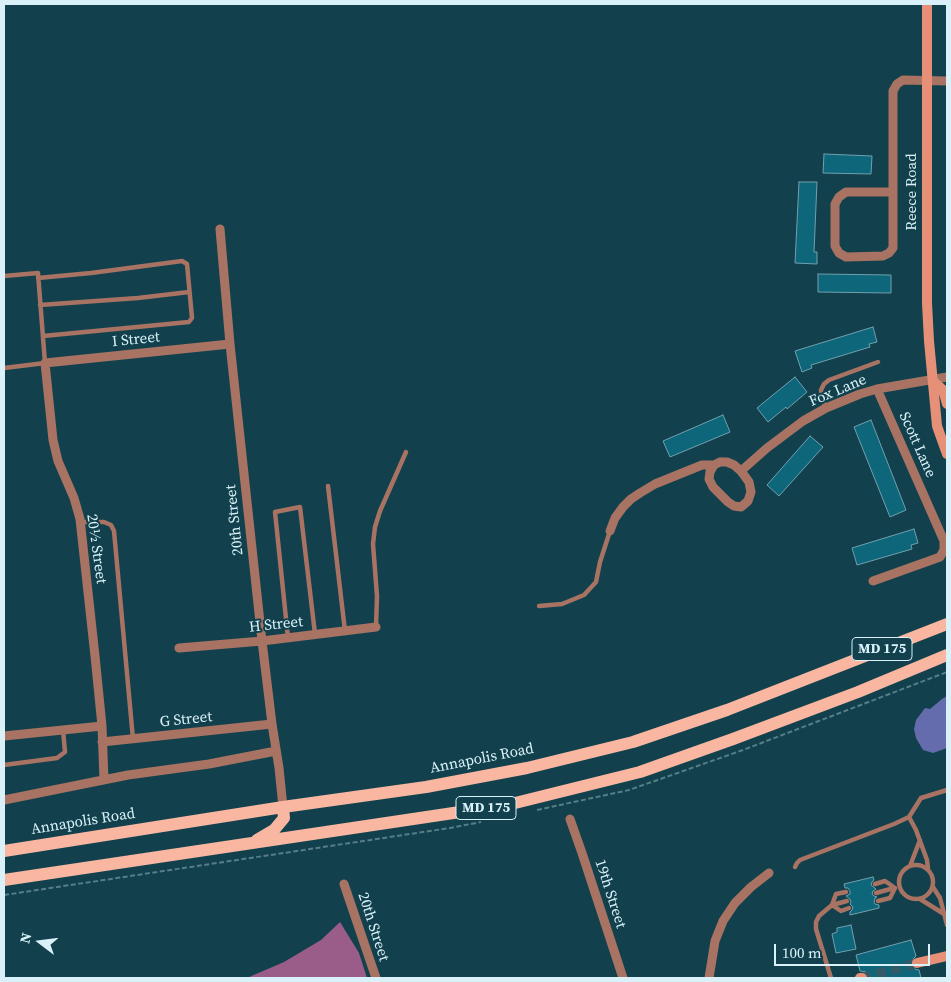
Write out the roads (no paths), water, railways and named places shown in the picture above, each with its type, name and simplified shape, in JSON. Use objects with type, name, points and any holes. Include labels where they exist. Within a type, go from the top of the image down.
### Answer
[{"type":"main road","name":"Reece Road","points":[[927,4],[927,303],[937,426],[947,454]]},
{"type":"main road","points":[[932,380],[943,390],[947,404]]},
{"type":"main road","name":"Annapolis Road","points":[[4,851],[283,806],[426,787],[527,768],[633,742],[727,710],[947,624]]},
{"type":"main road","name":"MD 175","points":[[4,880],[507,805],[640,772],[858,692],[947,655]]},
{"type":"main road","points":[[251,844],[274,830],[284,818],[283,806]]},
{"type":"main road","points":[[917,963],[947,956]]},
{"type":"street","points":[[893,192],[846,192],[839,197],[834,204],[835,246],[840,253],[846,257],[883,256],[893,248],[893,192],[893,91],[896,84],[904,80],[947,80]]},
{"type":"street","name":"20th Street","points":[[220,229],[230,344],[262,641],[283,806]]},
{"type":"street","name":"I Street","points":[[45,363],[230,344]]},
{"type":"street","name":"20½ Street","points":[[45,363],[58,462],[74,498],[80,522],[102,726],[104,780]]},
{"type":"street","name":"Fox Lane","points":[[741,471],[803,421],[826,408],[877,389],[947,377]]},
{"type":"street","name":"Scott Lane","points":[[873,581],[940,557],[944,550],[944,541],[877,389]]},
{"type":"street","points":[[610,531],[615,518],[640,493],[655,484],[702,465],[727,462],[741,471],[749,482],[751,492],[748,501],[741,507],[734,506],[728,502],[713,487],[709,479],[714,465]]},
{"type":"street","name":"H Street","points":[[179,648],[262,641],[376,627]]},
{"type":"street","name":"G Street","points":[[102,742],[272,724]]},
{"type":"street","points":[[4,736],[102,726]]},
{"type":"street","points":[[4,800],[104,780],[209,764],[276,751]]},
{"type":"street","name":"19th Street","points":[[570,819],[623,978]]},
{"type":"street","points":[[709,978],[716,941],[723,921],[735,903],[769,873]]},
{"type":"street","name":"20th Street","points":[[344,884],[376,978]]},
{"type":"lane","points":[[38,278],[182,261],[187,264],[190,292],[192,318],[189,322],[43,336]]},
{"type":"lane","points":[[4,276],[38,273],[45,363],[4,368]]},
{"type":"lane","points":[[40,305],[190,292]]},
{"type":"lane","points":[[826,408],[821,390],[824,384],[829,380],[878,362]]},
{"type":"lane","points":[[376,627],[373,544],[375,527],[406,452]]},
{"type":"lane","points":[[328,486],[345,631]]},
{"type":"lane","points":[[288,638],[274,512],[300,507],[315,634]]},
{"type":"lane","points":[[80,522],[104,522],[111,525],[114,531],[133,739]]},
{"type":"lane","points":[[540,606],[562,604],[584,595],[596,582],[610,531]]},
{"type":"lane","points":[[4,765],[56,758],[65,752],[63,730]]},
{"type":"lane","points":[[794,867],[800,860],[909,818],[921,798],[947,790]]},
{"type":"lane","points":[[909,818],[920,840],[928,869],[933,877],[933,888],[940,898],[947,925]]},
{"type":"lane","points":[[910,866],[920,840]]},
{"type":"lane","points":[[878,901],[890,898],[897,888],[902,871],[910,866],[918,865],[928,869]]},
{"type":"lane","points":[[875,884],[885,881],[912,899],[920,899],[927,896],[933,888]]},
{"type":"lane","points":[[876,893],[897,888]]},
{"type":"lane","points":[[832,905],[836,894],[846,892]]},
{"type":"lane","points":[[920,899],[944,914]]},
{"type":"lane","points":[[830,978],[816,930],[816,922],[819,916],[832,905],[848,901]]},
{"type":"lane","points":[[832,905],[841,911],[849,908]]},
{"type":"water","points":[[947,696],[947,748],[933,753],[923,750],[916,738],[914,729],[916,720],[925,708],[930,709]]},
{"type":"tunnel","points":[[862,978],[917,963]]}]
